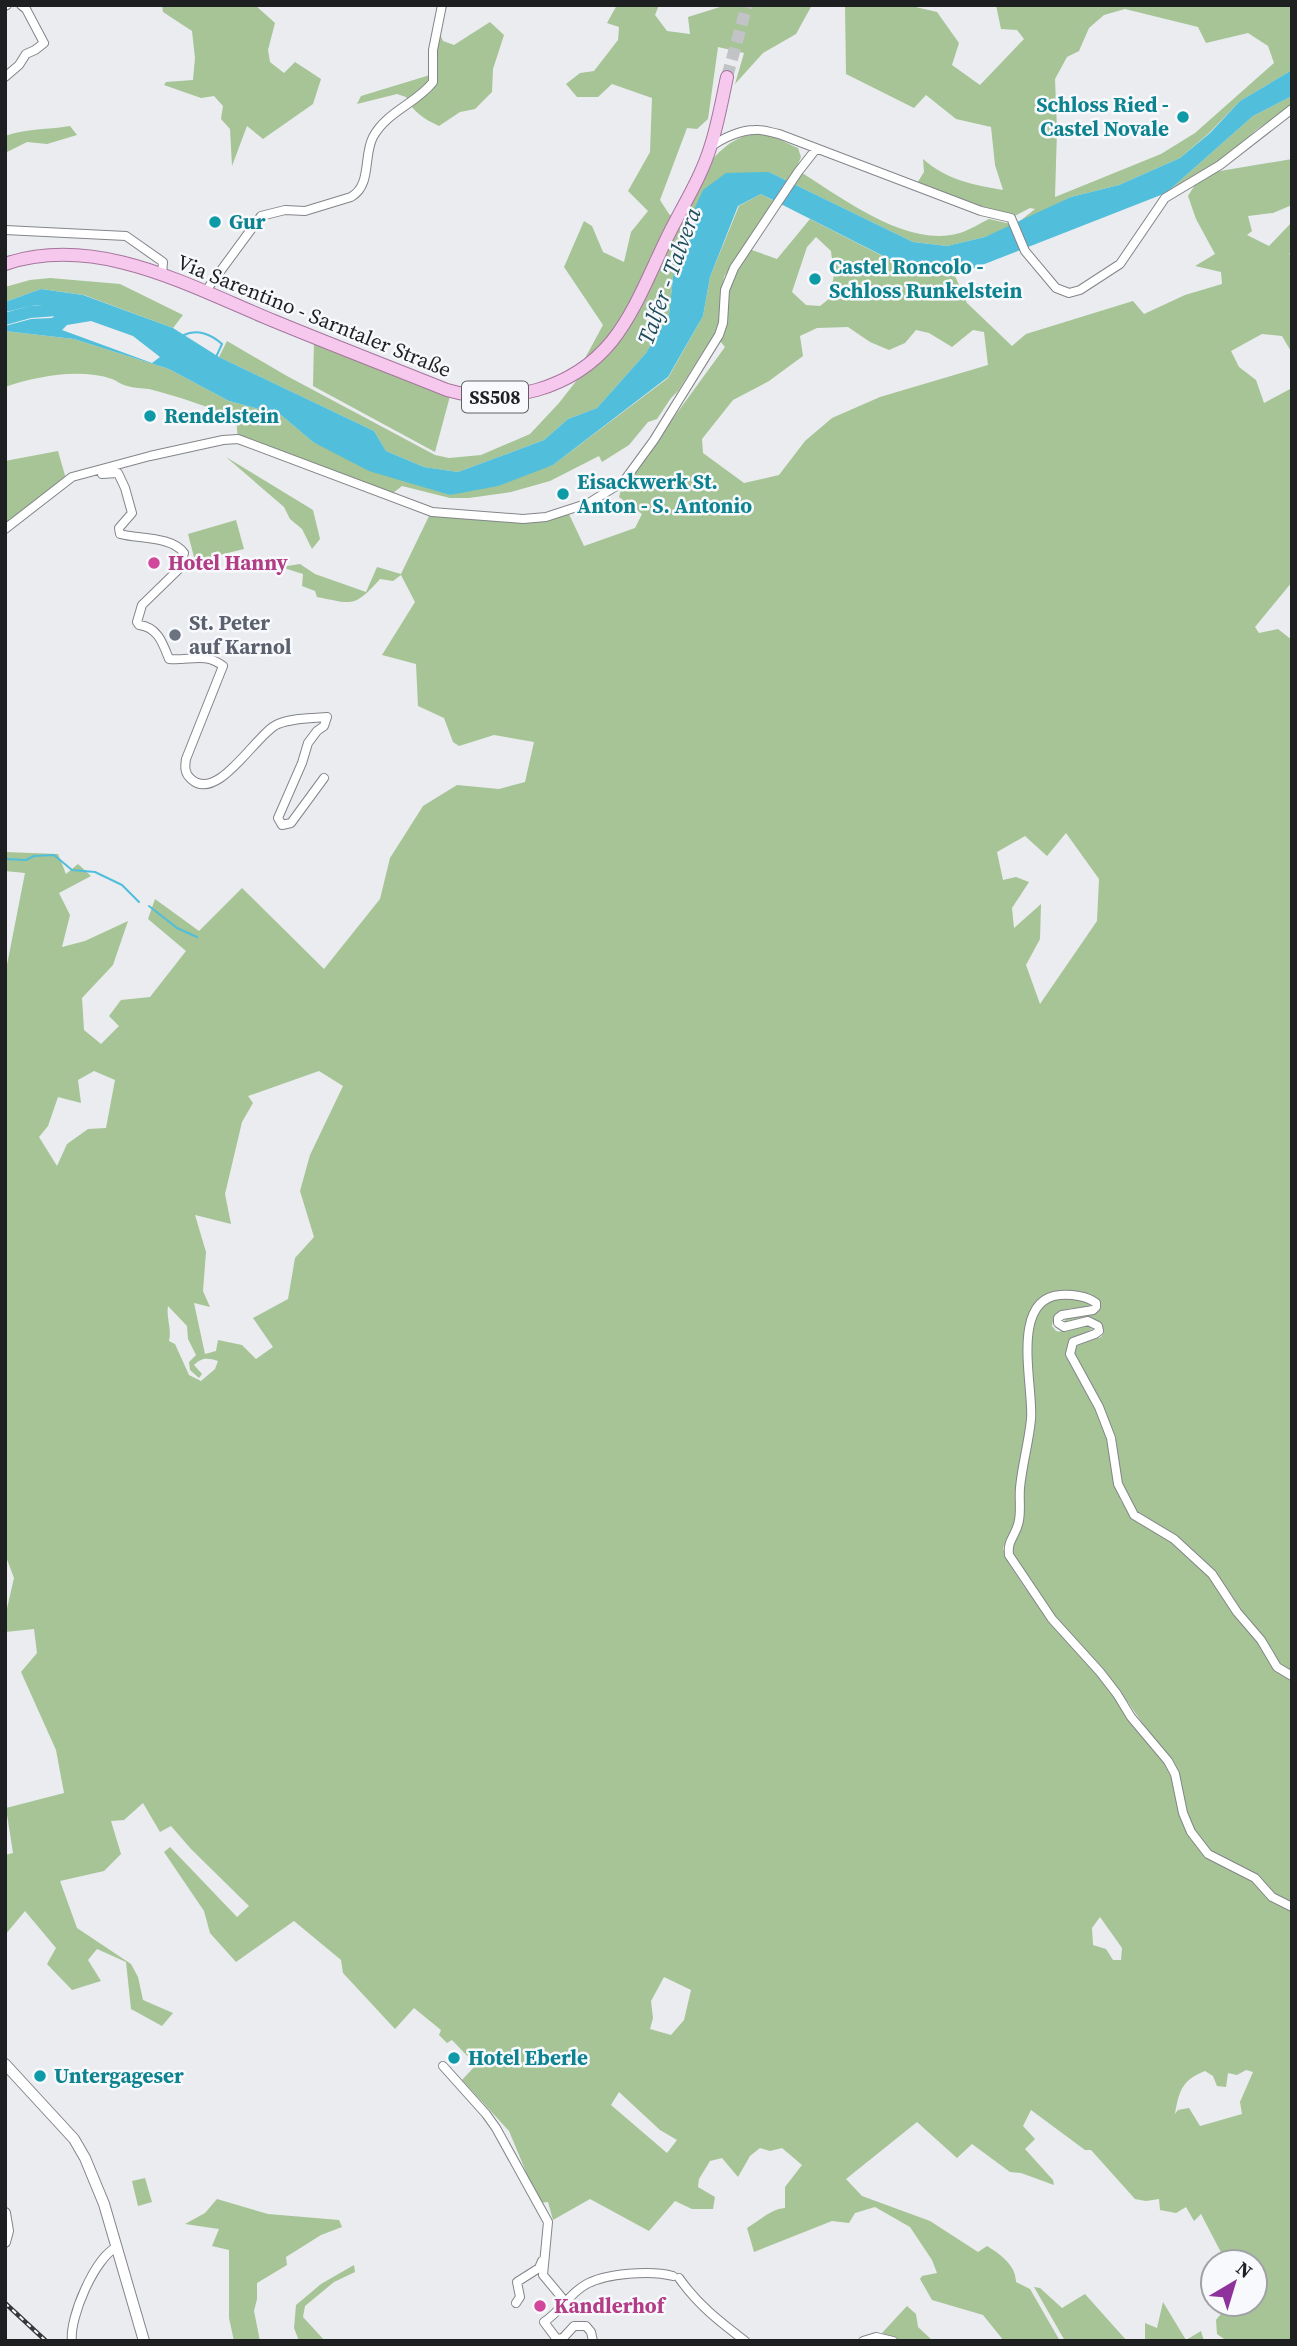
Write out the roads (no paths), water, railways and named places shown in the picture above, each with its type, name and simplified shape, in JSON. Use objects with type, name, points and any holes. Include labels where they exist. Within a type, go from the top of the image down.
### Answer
[{"type":"main road","name":"SS508","points":[[720,129],[727,77]]},
{"type":"main road","name":"Via Sarentino - Sarntaler Straße","points":[[5,264],[49,255],[89,256],[122,262],[162,275],[447,390],[487,397],[529,392],[575,374],[612,341],[633,309],[720,129]]},
{"type":"street","points":[[5,77],[19,65],[26,54],[44,43],[26,9],[21,5]]},
{"type":"street","points":[[205,292],[258,218],[285,210],[305,211],[357,193],[363,181],[370,144],[375,133],[401,107],[433,82],[433,50],[443,5]]},
{"type":"street","points":[[720,129],[738,134],[755,130],[779,134],[981,211],[1012,219],[1025,251],[1056,288],[1069,293],[1080,290],[1114,270],[1165,198],[1220,165],[1292,109]]},
{"type":"street","points":[[5,529],[72,477],[223,440],[242,440],[432,512],[523,519],[555,515],[589,503],[624,481],[654,440],[719,335],[728,279],[816,149]]},
{"type":"street","points":[[5,230],[126,236],[163,262],[162,275]]},
{"type":"street","points":[[72,477],[82,480],[110,472],[118,473],[131,513],[120,528],[120,534],[156,539],[184,552],[180,567],[142,605],[137,622],[155,633],[164,645],[169,659],[199,656],[223,666],[184,767],[190,778],[206,783],[224,777],[276,724],[327,717],[324,726],[308,743],[278,818],[279,823],[291,823],[324,779]]},
{"type":"street","points":[[1292,1676],[1277,1667],[1261,1640],[1237,1612],[1212,1574],[1174,1539],[1134,1515],[1118,1484],[1111,1438],[1099,1407],[1070,1354],[1073,1342],[1095,1334],[1099,1331],[1098,1326],[1087,1321],[1064,1327],[1058,1323],[1058,1318],[1062,1315],[1093,1310],[1096,1303],[1084,1297],[1063,1294],[1045,1299],[1035,1312],[1026,1341],[1031,1417],[1020,1488],[1019,1521],[1008,1545],[1009,1555],[1052,1619],[1100,1672],[1138,1726],[1168,1761],[1175,1774],[1183,1813],[1191,1832],[1208,1854],[1255,1878],[1272,1897],[1292,1907]]},
{"type":"street","points":[[5,2064],[80,2148],[104,2204],[144,2341]]},
{"type":"street","points":[[443,2066],[491,2121],[548,2222],[543,2275],[563,2299],[564,2305]]},
{"type":"street","points":[[5,2213],[8,2231],[5,2242]]},
{"type":"street","points":[[72,2341],[74,2320],[90,2278],[104,2258],[117,2247]]},
{"type":"street","points":[[516,2304],[520,2297],[518,2281],[539,2268],[544,2259]]},
{"type":"street","points":[[593,2341],[591,2332],[581,2324],[574,2326],[562,2339],[556,2338],[544,2322],[579,2290],[598,2279],[662,2273],[676,2277],[703,2308],[745,2341]]},
{"type":"street","points":[[863,2341],[876,2337],[893,2341]]},
{"type":"water","points":[[1292,70],[1292,96],[1253,116],[1166,193],[954,276],[915,272],[761,194],[738,206],[710,277],[703,316],[668,377],[553,465],[498,486],[450,495],[369,471],[313,442],[281,415],[229,401],[169,369],[74,339],[5,331],[5,326],[31,319],[52,318],[57,314],[40,305],[5,312],[5,302],[41,289],[83,295],[173,328],[219,357],[374,431],[386,451],[424,467],[458,472],[544,440],[568,419],[597,408],[646,353],[669,315],[676,249],[703,190],[726,173],[769,172],[913,242],[947,246],[985,237],[1071,197],[1119,185],[1180,158],[1210,133],[1240,101]],"holes":[[[91,321],[133,336],[160,357],[152,363],[62,330],[67,325]]]},
{"type":"waterway","points":[[5,319],[30,312],[71,309]]},
{"type":"waterway","points":[[184,335],[199,332],[218,341],[222,344],[216,357]]},
{"type":"waterway","points":[[5,859],[26,860],[34,856],[54,855],[72,870],[95,872],[122,885],[139,902]]},
{"type":"waterway","points":[[149,906],[177,928],[197,937]]},
{"type":"tunnel","points":[[727,77],[747,5]]},
{"type":"railway","points":[[5,2303],[46,2341]]},
{"type":"place","name":"Schloss Ried - Castel Novale","points":[[1183,117]]},
{"type":"place","name":"Gur","points":[[215,222]]},
{"type":"place","name":"Castel Roncolo - Schloss Runkelstein","points":[[815,279]]},
{"type":"place","name":"Rendelstein","points":[[150,416]]},
{"type":"place","name":"Eisackwerk St. Anton - S. Antonio","points":[[563,494]]},
{"type":"place","name":"Hotel Hanny","points":[[154,563]]},
{"type":"place","name":"St. Peter auf Karnol","points":[[175,635]]},
{"type":"place","name":"Hotel Eberle","points":[[454,2058]]},
{"type":"place","name":"Untergageser","points":[[40,2076]]},
{"type":"place","name":"Kandlerhof","points":[[540,2306]]},
{"type":"water label","name":"Talfer - Talvera","points":[[669,276]]}]
